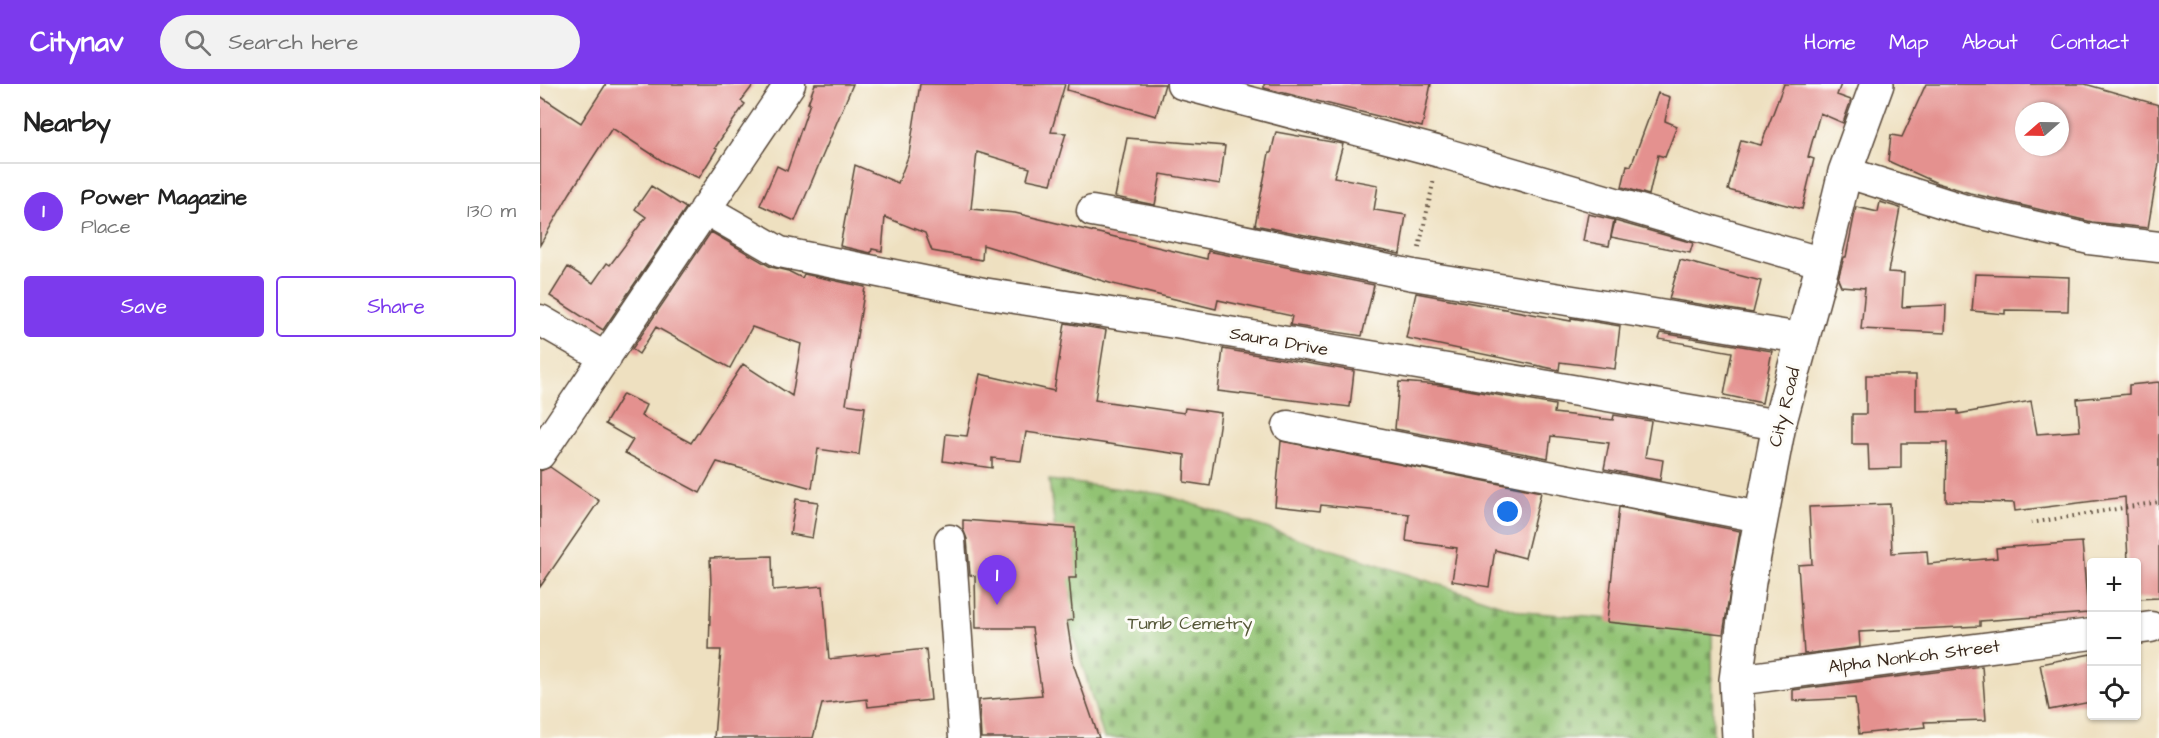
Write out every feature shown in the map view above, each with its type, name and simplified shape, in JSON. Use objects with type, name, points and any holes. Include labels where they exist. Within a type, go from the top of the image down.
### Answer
[{"type":"main road","name":"City Road","points":[[1739,738],[1736,680],[1760,517],[1779,425],[1845,172],[1876,84]]},
{"type":"street","points":[[1182,84],[1440,152],[1823,263]]},
{"type":"street","points":[[540,454],[705,209],[783,86]]},
{"type":"street","points":[[1845,172],[1965,210],[2089,239],[2159,247]]},
{"type":"street","name":"Saura Drive","points":[[705,209],[780,252],[983,293],[1175,323],[1779,425]]},
{"type":"street","points":[[1092,211],[1413,275],[1801,338]]},
{"type":"street","points":[[540,320],[606,358]]},
{"type":"street","points":[[1288,426],[1760,517]]},
{"type":"street","points":[[950,540],[964,738]]},
{"type":"street","name":"Alpha Nonkoh Street","points":[[1736,680],[2087,635]]},
{"type":"path","points":[[1413,275],[1440,152]]},
{"type":"path","points":[[2031,522],[2159,502]]},
{"type":"green space","name":"Tumb Cemetry","points":[[1049,480],[1162,494],[1523,612],[1712,627],[1713,738],[1104,738],[1064,604]]},
{"type":"building","points":[[606,84],[754,84],[741,101],[745,104],[715,148],[717,149],[699,178],[664,162],[612,128],[540,245],[540,96],[581,123]]},
{"type":"building","points":[[815,84],[853,84],[795,221],[760,205],[777,166],[787,171]]},
{"type":"building","points":[[920,84],[1065,84],[1051,132],[1066,133],[1051,184],[1027,179],[1030,168],[977,152],[971,209],[1015,213],[1207,259],[1208,251],[1374,285],[1362,336],[1290,325],[1292,316],[1218,300],[1216,309],[1113,284],[983,245],[982,260],[932,251],[925,233],[885,217],[882,251],[872,249],[871,253],[840,246],[855,165],[898,183],[909,154]]},
{"type":"building","points":[[1068,84],[1165,84],[1156,116],[1067,90]]},
{"type":"building","points":[[1264,84],[1431,84],[1422,127],[1264,88]]},
{"type":"building","points":[[1784,84],[1841,84],[1837,95],[1851,100],[1843,123],[1820,113],[1808,157],[1814,159],[1802,209],[1728,190],[1741,140],[1761,145]]},
{"type":"building","points":[[1926,84],[2085,84],[2159,105],[2159,163],[2148,228],[2092,222],[1937,183],[1888,161],[1891,135],[1902,137]]},
{"type":"building","points":[[1658,93],[1670,97],[1665,121],[1677,126],[1665,157],[1658,155],[1649,195],[1622,187],[1627,165],[1631,166]]},
{"type":"building","points":[[1276,132],[1343,144],[1334,177],[1378,185],[1374,210],[1406,215],[1400,254],[1255,225],[1269,153],[1271,153]]},
{"type":"building","points":[[1127,138],[1225,146],[1220,184],[1161,174],[1155,205],[1115,197]]},
{"type":"building","points":[[651,186],[686,208],[603,330],[550,296],[568,267],[593,283],[607,263],[610,265],[646,217],[635,209]]},
{"type":"building","points":[[1880,202],[1900,208],[1888,272],[1904,273],[1902,307],[1946,305],[1945,333],[1861,329],[1865,288],[1841,286],[1838,279],[1844,257],[1846,257],[1856,207],[1878,212]]},
{"type":"building","points":[[1588,214],[1614,220],[1609,246],[1583,241]]},
{"type":"building","points":[[1615,221],[1693,243],[1690,253],[1611,237]]},
{"type":"building","points":[[711,232],[771,267],[788,271],[802,278],[804,274],[865,287],[846,404],[865,407],[859,455],[818,449],[812,488],[717,462],[700,493],[625,453],[633,440],[605,424],[623,394],[646,405],[641,416],[691,443],[743,364],[792,396],[801,344],[752,327],[730,368],[656,327],[639,354],[632,349]]},
{"type":"building","points":[[1680,260],[1761,281],[1753,313],[1669,299]]},
{"type":"building","points":[[1975,274],[2069,277],[2068,311],[2005,310],[2005,314],[1972,311]]},
{"type":"building","points":[[1416,293],[1571,321],[1571,318],[1620,326],[1615,369],[1560,362],[1559,370],[1406,338]]},
{"type":"building","points":[[1065,323],[1106,330],[1095,400],[1184,413],[1185,408],[1221,413],[1210,486],[1184,482],[1185,455],[1026,432],[1021,461],[992,458],[992,468],[943,461],[946,434],[967,436],[980,374],[1054,391]]},
{"type":"building","points":[[1661,333],[1772,351],[1762,403],[1724,395],[1732,352],[1659,339]]},
{"type":"building","points":[[1223,349],[1354,371],[1350,407],[1218,391]]},
{"type":"building","points":[[1866,375],[1916,375],[1916,411],[1958,410],[1958,414],[2031,401],[2037,434],[2080,431],[2077,399],[2129,394],[2129,385],[2159,382],[2159,598],[2141,599],[2141,558],[2128,558],[2125,497],[2015,511],[2014,503],[1946,501],[1947,443],[1901,443],[1901,468],[1869,469],[1868,444],[1852,444],[1852,414],[1866,414]]},
{"type":"building","points":[[1399,382],[1440,385],[1555,405],[1554,413],[1613,420],[1614,415],[1651,421],[1645,457],[1663,460],[1660,480],[1604,469],[1609,443],[1551,436],[1548,458],[1395,429]]},
{"type":"building","points":[[1281,441],[1541,492],[1525,558],[1495,550],[1489,587],[1452,581],[1457,548],[1406,541],[1409,514],[1321,505],[1320,511],[1275,506]]},
{"type":"building","points":[[550,467],[599,501],[540,587],[540,471]]},
{"type":"building","points":[[796,499],[818,502],[812,538],[790,534]]},
{"type":"building","points":[[1890,504],[1892,553],[1927,551],[1928,564],[1997,558],[1996,548],[2082,542],[2087,613],[1980,621],[1980,626],[1859,632],[1860,647],[1804,654],[1798,565],[1812,564],[1809,507]]},
{"type":"building","points":[[1619,507],[1740,531],[1723,634],[1607,622]]},
{"type":"building","points":[[963,520],[1075,528],[1076,578],[1069,578],[1073,620],[1067,621],[1074,666],[1099,738],[981,738],[979,700],[1042,695],[1032,628],[976,628],[975,576],[970,575]]},
{"type":"building","points":[[772,556],[773,590],[823,586],[829,659],[926,649],[931,700],[868,707],[867,699],[822,704],[813,738],[714,738],[721,650],[709,650],[710,558]]},
{"type":"building","points":[[2087,655],[2087,703],[2049,710],[2040,664]]},
{"type":"building","points":[[1982,666],[1986,720],[1924,722],[1925,727],[1859,734],[1855,698],[1793,701],[1793,690]]},
{"type":"place","name":"Power Magazine","points":[[997,605]]}]
